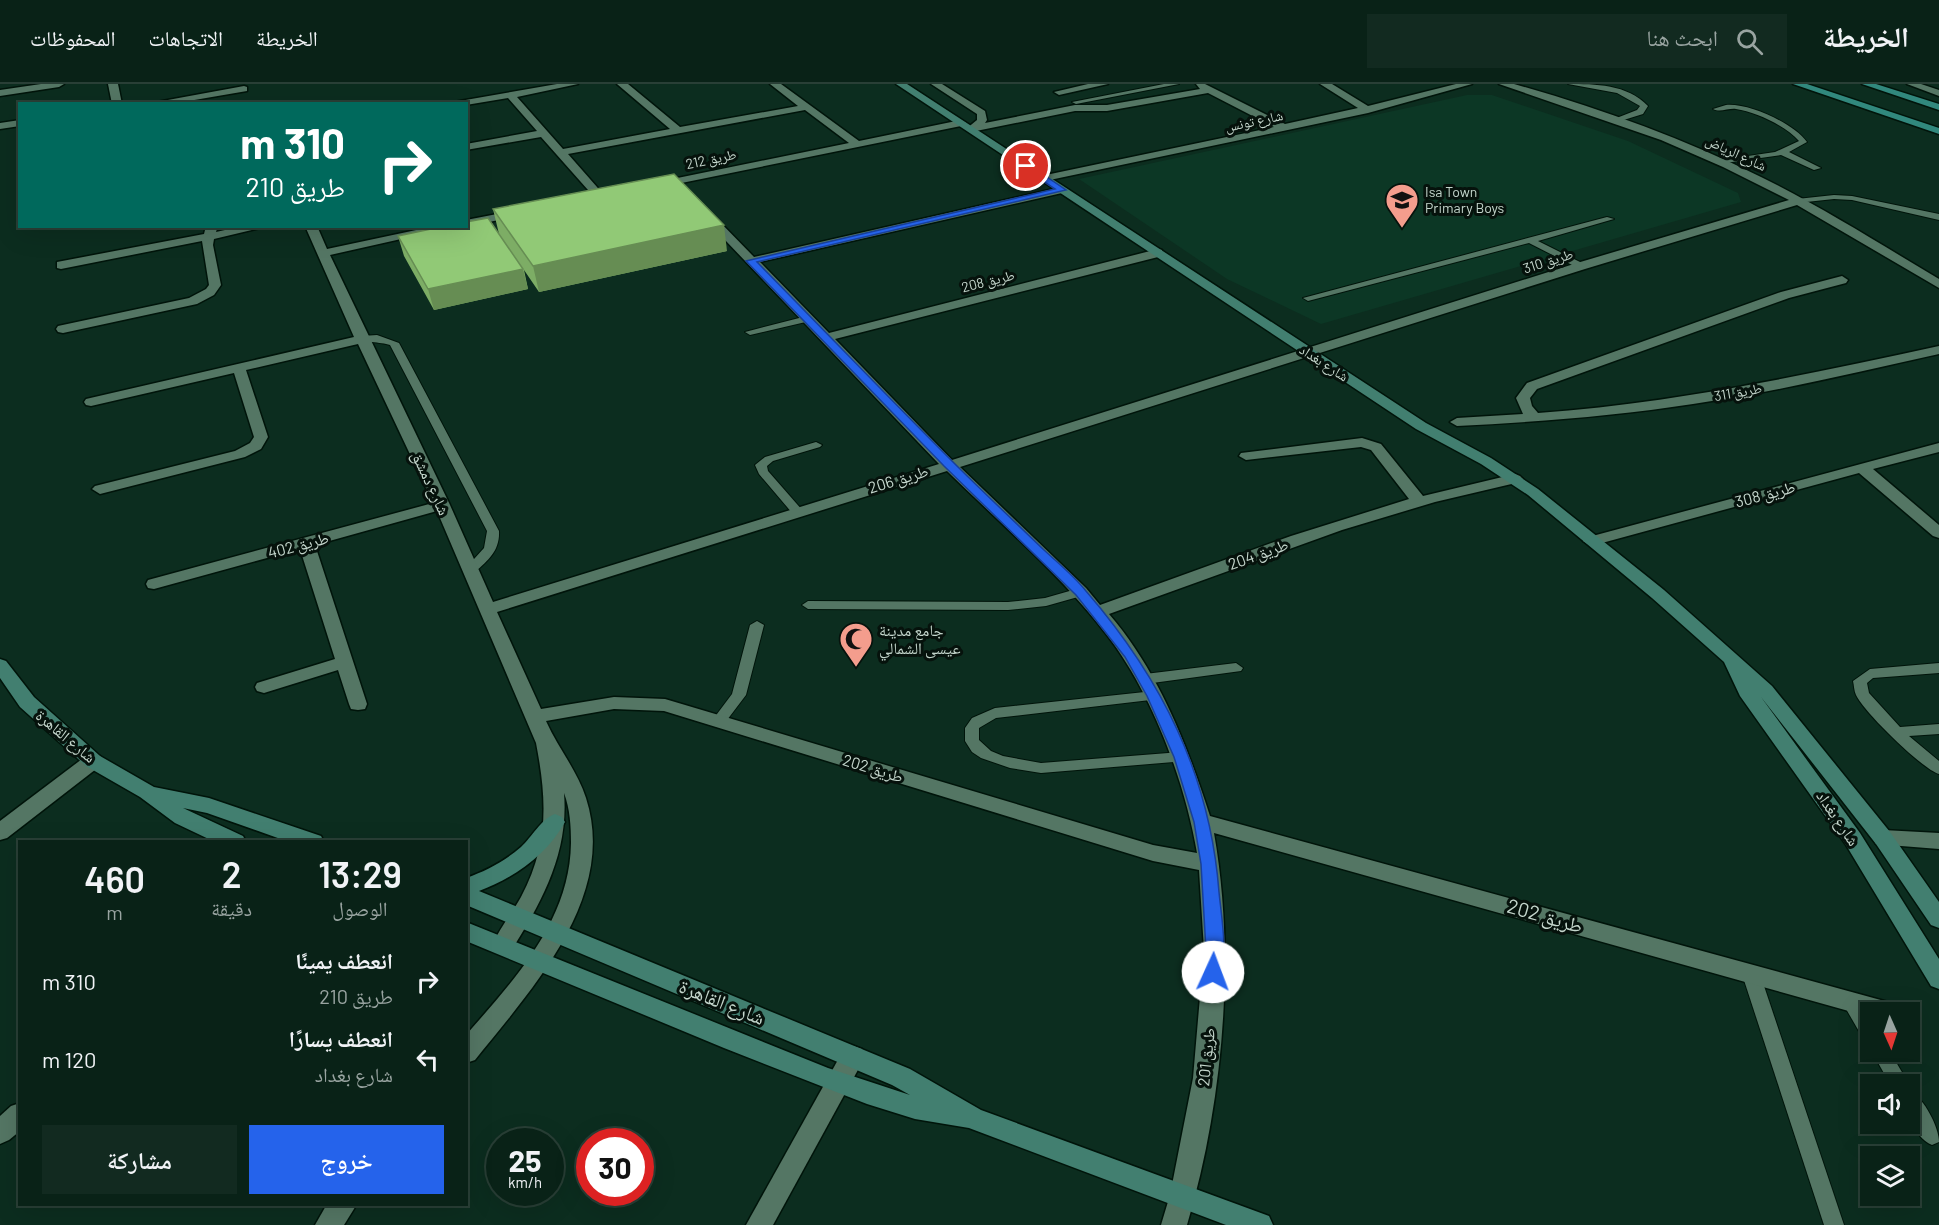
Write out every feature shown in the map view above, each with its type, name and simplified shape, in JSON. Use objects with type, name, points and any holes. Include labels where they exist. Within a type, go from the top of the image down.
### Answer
[{"type":"main road","points":[[1798,84],[1939,132]]},
{"type":"main road","points":[[1867,84],[1939,107]]},
{"type":"street","points":[[0,93],[59,84]]},
{"type":"street","points":[[113,84],[117,102]]},
{"type":"street","points":[[468,102],[573,84]]},
{"type":"street","points":[[622,84],[678,131]]},
{"type":"street","points":[[775,84],[857,144]]},
{"type":"street","name":"شارع بغداد","points":[[901,84],[1421,426],[1515,479],[1591,540],[1677,610],[1765,690],[1883,838],[1939,919]]},
{"type":"street","points":[[936,84],[982,113],[982,120],[969,127]]},
{"type":"street","points":[[1078,105],[1056,90],[1103,84]]},
{"type":"street","points":[[1199,84],[1284,128]]},
{"type":"street","points":[[1325,84],[1368,110]]},
{"type":"street","name":"شارع تونس","points":[[1045,178],[1368,110],[1467,84]]},
{"type":"street","name":"شارع الرياض","points":[[1509,84],[1617,120],[1721,162],[1797,201],[1939,285]]},
{"type":"street","points":[[1912,84],[1939,93]]},
{"type":"street","points":[[163,102],[244,90]]},
{"type":"street","name":"طريق 212","points":[[642,188],[857,144],[969,127],[1078,105],[1107,108],[1209,90]]},
{"type":"street","points":[[510,95],[561,152],[605,196],[588,199]]},
{"type":"street","points":[[561,152],[806,107]]},
{"type":"street","points":[[0,126],[18,123]]},
{"type":"street","points":[[468,147],[544,133]]},
{"type":"street","name":"طريق 201","points":[[674,182],[948,464],[1080,592],[1098,612],[1145,679],[1154,696],[1181,757],[1202,822],[1209,864],[1215,950],[1205,1078],[1183,1196],[1174,1225]]},
{"type":"street","points":[[750,261],[1062,190]]},
{"type":"street","name":"طريق 310","points":[[1310,353],[1581,266],[1797,201]]},
{"type":"street","points":[[468,221],[529,211]]},
{"type":"street","points":[[61,265],[211,232],[246,228]]},
{"type":"street","name":"شارع دمشق","points":[[312,228],[362,339],[442,505],[546,743],[551,767],[555,822],[549,851],[538,881],[503,945]]},
{"type":"street","points":[[325,253],[444,228]]},
{"type":"street","points":[[63,329],[185,303],[205,296],[215,285],[208,248],[211,232]]},
{"type":"street","name":"طريق 208","points":[[825,339],[1158,253]]},
{"type":"street","points":[[1535,418],[1528,412],[1522,400],[1523,395],[1532,386],[1785,295],[1842,280]]},
{"type":"street","points":[[91,402],[362,339]]},
{"type":"street","name":"طريق 311","points":[[1457,422],[1535,418],[1635,408],[1737,393],[1939,350]]},
{"type":"street","name":"طريق 206","points":[[488,609],[1310,353]]},
{"type":"street","points":[[100,489],[240,454],[256,446],[261,437],[239,368]]},
{"type":"street","points":[[1246,456],[1362,442],[1376,447],[1419,501]]},
{"type":"street","name":"طريق 308","points":[[1591,540],[1939,447]]},
{"type":"street","points":[[1862,468],[1939,533]]},
{"type":"street","name":"طريق 204","points":[[1098,612],[1296,540],[1419,501],[1515,479]]},
{"type":"street","name":"طريق 402","points":[[154,584],[442,505]]},
{"type":"street","points":[[306,542],[358,704]]},
{"type":"street","name":"شارع بغداد","points":[[1733,660],[1747,692],[1828,803],[1933,959],[1939,979]]},
{"type":"street","points":[[264,687],[345,662]]},
{"type":"street","name":"شارع القاهرة","points":[[3,677],[46,721],[93,761],[147,792],[182,818],[232,840]]},
{"type":"street","name":"طريق 202","points":[[534,717],[614,703],[665,705],[1153,853],[1209,864]]},
{"type":"street","name":"شارع دمشق","points":[[468,1051],[540,962],[573,898],[583,834],[580,806],[572,782],[561,761],[546,743]]},
{"type":"street","points":[[0,832],[93,761]]},
{"type":"street","name":"شارع القاهرة","points":[[147,792],[209,806],[308,840]]},
{"type":"street","points":[[468,886],[506,870],[543,840],[555,822]]},
{"type":"street","name":"طريق 202","points":[[1202,822],[1285,843],[1860,1004]]},
{"type":"street","points":[[1883,838],[1939,841]]},
{"type":"street","name":"شارع القاهرة","points":[[468,896],[925,1089],[973,1118]]},
{"type":"street","name":"شارع القاهرة","points":[[468,932],[838,1084],[909,1107],[973,1118],[1260,1225]]},
{"type":"street","points":[[759,1225],[853,1058]]},
{"type":"street","points":[[0,1132],[18,1116]]},
{"type":"street","points":[[328,1225],[342,1206]]},
{"type":"lane","points":[[1078,105],[1176,84]]},
{"type":"lane","points":[[1571,84],[1622,92],[1644,106],[1640,112],[1617,120]]},
{"type":"lane","points":[[1717,109],[1730,107],[1743,109],[1794,131],[1801,136],[1803,142],[1797,147],[1782,152],[1721,162]]},
{"type":"lane","points":[[1782,152],[1816,168]]},
{"type":"lane","points":[[1797,201],[1834,197],[1852,198],[1939,217]]},
{"type":"lane","points":[[1308,298],[1610,219]]},
{"type":"lane","points":[[1530,240],[1581,266]]},
{"type":"lane","points":[[750,332],[807,319]]},
{"type":"lane","points":[[362,339],[377,338],[394,343],[493,531],[492,547],[487,555],[471,569]]},
{"type":"lane","points":[[797,511],[763,472],[761,465],[774,457],[816,445]]},
{"type":"lane","points":[[808,605],[1008,606],[1046,602],[1080,592]]},
{"type":"lane","points":[[718,721],[739,695],[757,625]]},
{"type":"lane","points":[[1939,668],[1870,674],[1860,681],[1862,693],[1898,732],[1939,769]]},
{"type":"lane","points":[[1145,679],[1236,669]]},
{"type":"lane","points":[[1154,696],[995,713],[982,717],[973,726],[970,736],[975,746],[985,753],[1021,766],[1041,768],[1181,757]]},
{"type":"lane","points":[[1898,732],[1939,729]]},
{"type":"lane","points":[[1751,974],[1834,1225]]},
{"type":"lane","points":[[1851,1002],[1860,1018]]},
{"type":"lane","points":[[1920,1116],[1932,1136]]},
{"type":"shaded area","name":"Isa Town Primary Boys","points":[[1467,95],[1492,95],[1628,141],[1738,193],[1741,202],[1321,324],[1227,279],[1079,179]]},
{"type":"building","points":[[674,174],[724,225],[533,266],[493,209]]},
{"type":"building","points":[[488,218],[523,269],[428,289],[398,236],[436,228],[468,228],[468,222]]},
{"type":"place","name":"Isa Town Primary Boys","points":[[1402,229]]},
{"type":"place","name":"جامع مدينة عيسى الشمالي","points":[[856,668]]},
{"type":"route","points":[[1026,166],[1062,190],[750,261],[948,464],[1080,592],[1131,655],[1154,696],[1181,757],[1202,822],[1209,864],[1215,950],[1213,972]]}]
